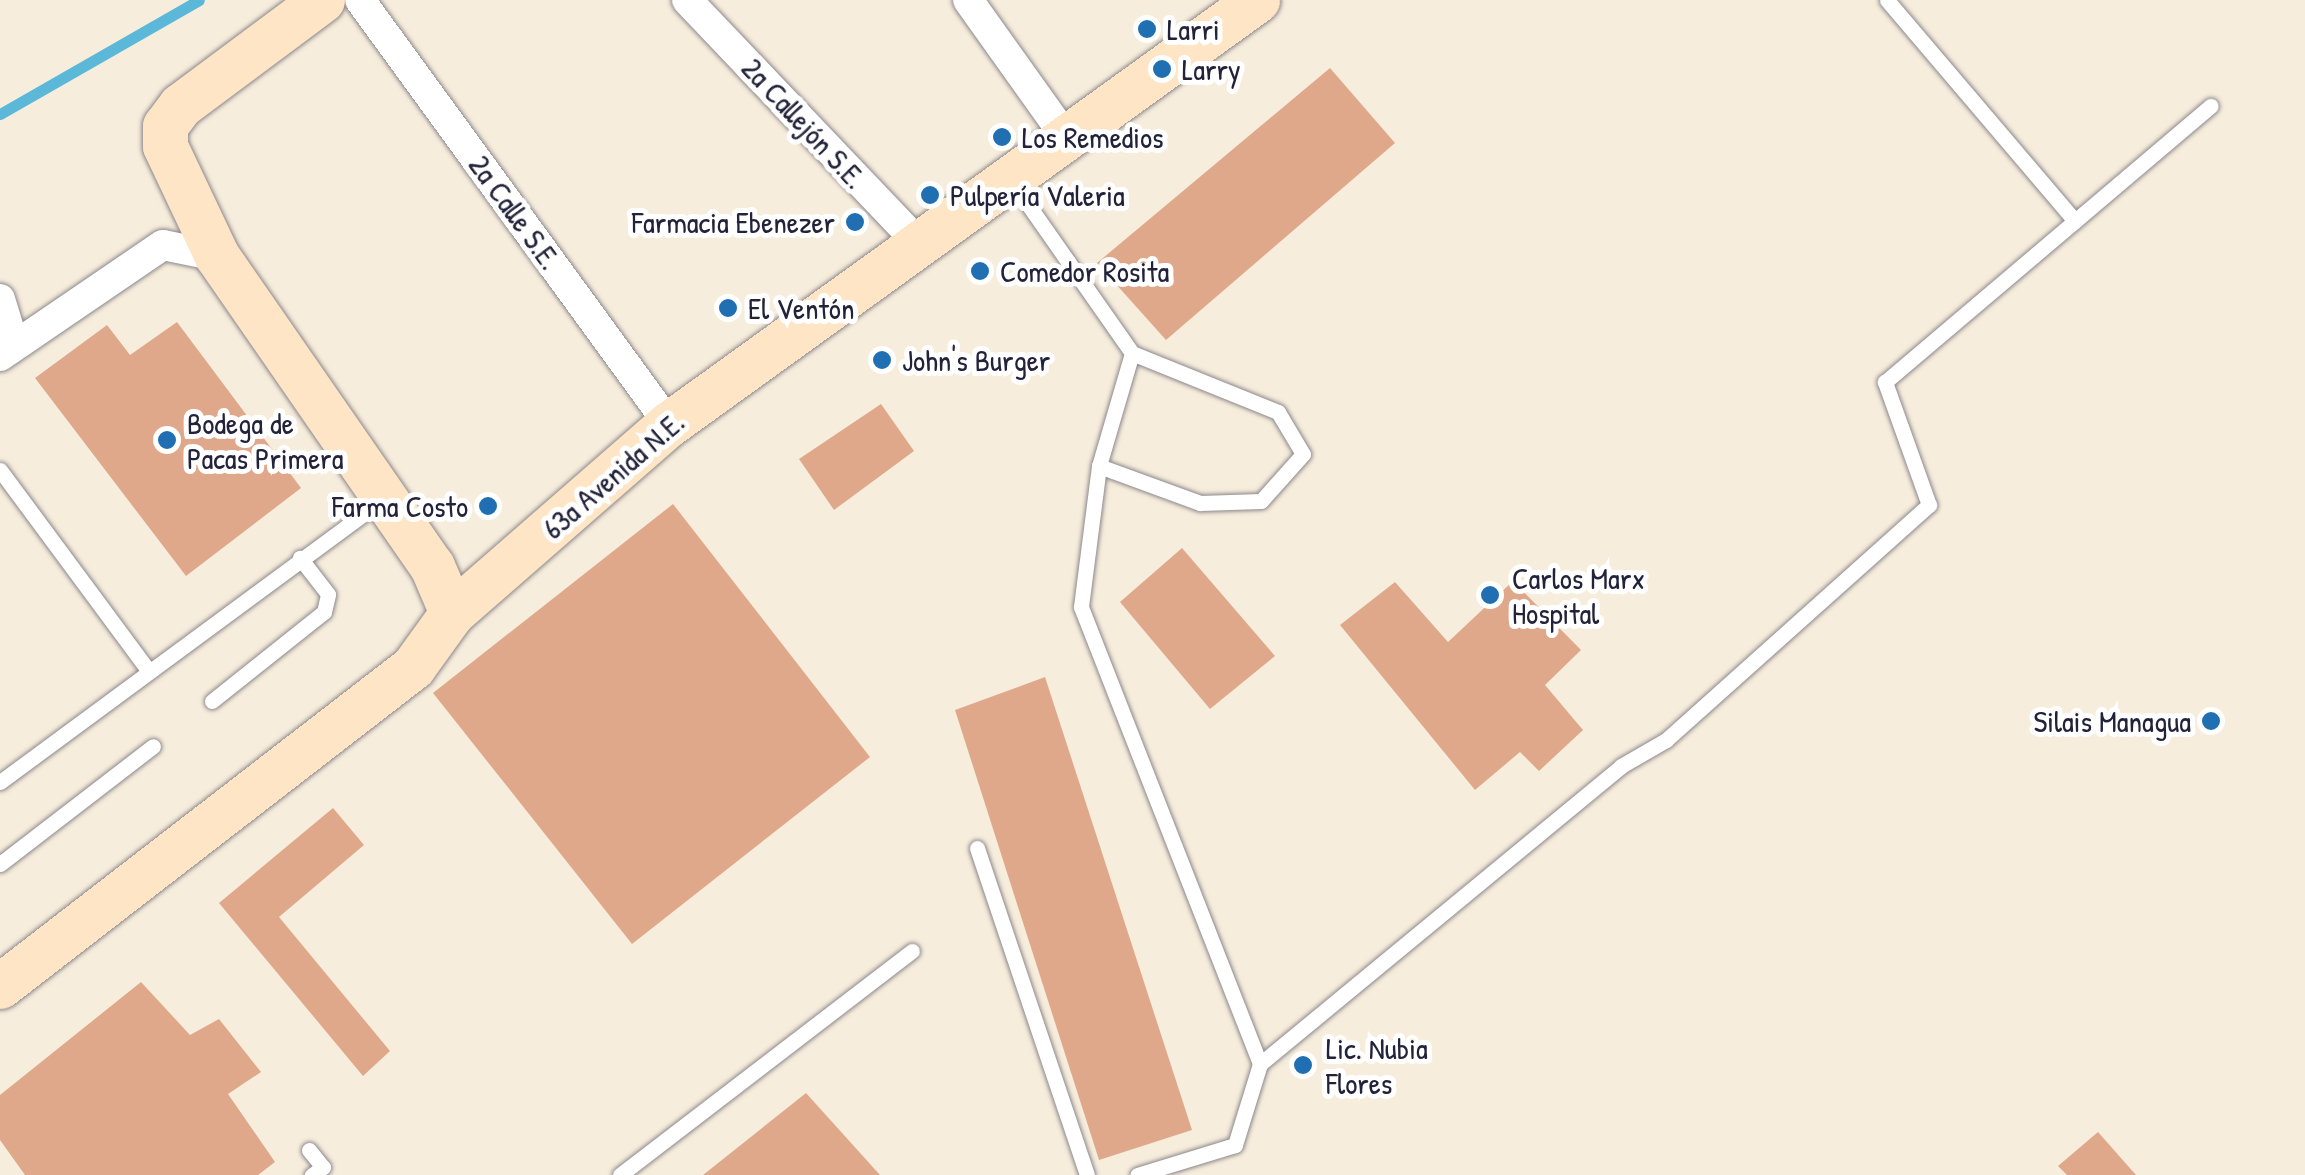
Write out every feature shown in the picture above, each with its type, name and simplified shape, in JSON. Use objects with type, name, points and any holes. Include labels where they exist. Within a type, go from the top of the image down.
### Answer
[{"type":"street","points":[[322,0],[165,126],[171,164],[217,256],[385,498],[452,613]]},
{"type":"street","name":"2a Calle S.E.","points":[[360,0],[669,424]]},
{"type":"street","name":"2a Callejón S.E.","points":[[688,0],[920,246]]},
{"type":"street","points":[[968,0],[1070,142]]},
{"type":"street","name":"63a Avenida N.E.","points":[[0,986],[314,748],[412,666],[452,613],[669,424],[1012,184],[1257,0]]},
{"type":"street","points":[[0,299],[7,351],[163,246],[217,256]]},
{"type":"lane","points":[[1887,0],[2075,221]]},
{"type":"lane","points":[[1137,1175],[1235,1144],[1260,1064],[1621,766],[1666,740],[1929,505],[1885,382],[2211,106]]},
{"type":"lane","points":[[1012,184],[1132,353],[1278,412],[1302,454],[1261,501],[1200,503],[1099,466]]},
{"type":"lane","points":[[1132,353],[1099,466],[1081,608],[1260,1064]]},
{"type":"lane","points":[[0,470],[149,671]]},
{"type":"lane","points":[[0,782],[385,498]]},
{"type":"lane","points":[[212,700],[324,612],[328,594],[300,558]]},
{"type":"lane","points":[[0,864],[153,746]]},
{"type":"lane","points":[[977,848],[1086,1175]]},
{"type":"lane","points":[[620,1175],[912,951]]},
{"type":"lane","points":[[309,1150],[323,1167],[312,1175]]},
{"type":"building","points":[[1330,68],[1395,143],[1166,340],[1097,263]]},
{"type":"building","points":[[177,322],[301,488],[186,576],[35,378],[107,325],[130,355]]},
{"type":"building","points":[[881,404],[914,451],[834,510],[799,459]]},
{"type":"building","points":[[673,504],[870,757],[632,944],[433,693]]},
{"type":"building","points":[[1182,548],[1275,656],[1210,709],[1120,602]]},
{"type":"building","points":[[1513,581],[1581,650],[1545,685],[1583,730],[1539,771],[1520,752],[1475,790],[1340,625],[1395,582],[1448,642]]},
{"type":"building","points":[[1045,677],[1192,1130],[1099,1160],[955,710]]},
{"type":"building","points":[[333,808],[364,845],[279,917],[390,1051],[363,1076],[219,903]]},
{"type":"building","points":[[141,982],[190,1035],[219,1019],[261,1072],[228,1094],[275,1162],[258,1175],[25,1175],[0,1140],[0,1095]]},
{"type":"building","points":[[806,1093],[880,1175],[703,1175]]},
{"type":"building","points":[[2098,1132],[2136,1175],[2067,1175],[2058,1166]]},
{"type":"waterway","points":[[0,114],[199,0]]},
{"type":"place","name":"Larri","points":[[1147,29]]},
{"type":"place","name":"Larry","points":[[1162,69]]},
{"type":"place","name":"Los Remedios","points":[[1002,137]]},
{"type":"place","name":"Pulpería Valeria","points":[[930,195]]},
{"type":"place","name":"Farmacia Ebenezer","points":[[855,222]]},
{"type":"place","name":"Comedor Rosita","points":[[980,271]]},
{"type":"place","name":"El Ventón","points":[[728,308]]},
{"type":"place","name":"John's Burger","points":[[882,360]]},
{"type":"place","name":"Bodega de Pacas Primera","points":[[167,440]]},
{"type":"place","name":"Farma Costo","points":[[488,506]]},
{"type":"place","name":"Carlos Marx Hospital","points":[[1490,595]]},
{"type":"place","name":"Silais Managua","points":[[2211,721]]},
{"type":"place","name":"Lic. Nubia Flores","points":[[1303,1065]]}]
